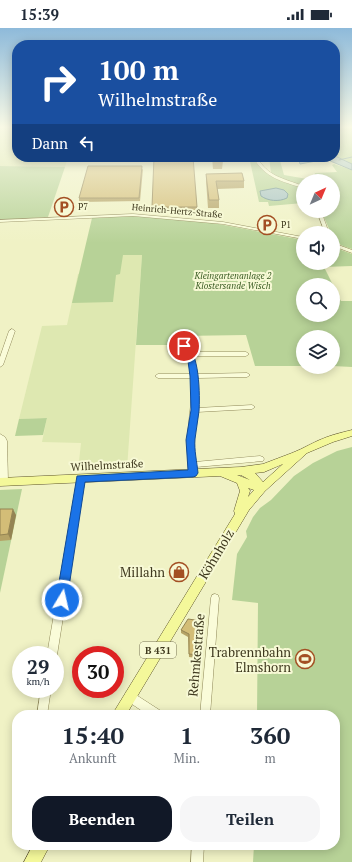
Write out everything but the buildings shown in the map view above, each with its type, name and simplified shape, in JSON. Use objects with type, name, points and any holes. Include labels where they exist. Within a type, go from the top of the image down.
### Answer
[{"type":"main road","name":"Köhnholz","points":[[122,710],[245,507],[262,488],[304,451],[330,439],[352,433]]},
{"type":"main road","name":"Wilhelmstraße","points":[[215,472],[264,468],[304,451]]},
{"type":"main road","name":"Wilhelmstraße","points":[[2,482],[81,479],[193,469],[233,476],[242,482],[262,488]]},
{"type":"main road","points":[[241,471],[252,476],[262,488]]},
{"type":"main road","points":[[234,525],[243,503],[245,491],[242,482]]},
{"type":"main road","points":[[32,862],[39,850]]},
{"type":"street","points":[[260,165],[272,177],[296,185]]},
{"type":"street","name":"Heinrich-Hertz-Straße","points":[[0,221],[133,215],[154,216],[223,222],[296,237]]},
{"type":"street","points":[[340,247],[352,252]]},
{"type":"street","points":[[0,365],[3,346],[12,331]]},
{"type":"street","points":[[184,346],[191,354],[194,376],[195,410],[190,440],[193,469],[260,459]]},
{"type":"street","points":[[191,354],[246,354]]},
{"type":"street","points":[[158,376],[247,375]]},
{"type":"street","points":[[195,410],[252,408]]},
{"type":"street","points":[[0,437],[4,441],[2,482]]},
{"type":"street","points":[[53,646],[81,479]]},
{"type":"street","name":"Rehmkestraße","points":[[205,710],[215,598]]},
{"type":"street","points":[[130,696],[150,710]]},
{"type":"street","points":[[43,710],[45,698]]},
{"type":"street","points":[[197,862],[198,850]]},
{"type":"green space","points":[[0,165],[66,165],[65,167]]},
{"type":"green space","points":[[251,165],[258,165],[266,173],[277,179],[296,186],[296,204],[269,206],[268,202],[259,202]]},
{"type":"green space","points":[[270,165],[281,165],[284,175],[296,177],[296,184],[283,180],[271,173]]},
{"type":"green space","points":[[332,165],[337,165],[352,170],[352,249],[340,244],[340,226],[328,226],[324,218],[340,218],[340,174],[315,174],[337,172]]},
{"type":"green space","points":[[0,166],[65,167],[48,217],[0,220]]},
{"type":"green space","name":"Kleingartenanlage 2 Klostersande Wisch","points":[[132,216],[213,223],[296,239],[296,270],[326,270],[330,278],[296,278],[296,322],[340,322],[340,299],[341,301],[352,301],[352,367],[340,366],[340,330],[296,330],[296,366],[255,366],[246,335],[181,336],[180,340],[176,341],[173,345],[136,345],[142,255],[123,255],[120,274],[116,275],[113,302],[72,303],[92,218]]},
{"type":"green space","name":"Kleingartenanlage 2 Klostersande Wisch","points":[[340,250],[352,254],[352,266],[340,266]]},
{"type":"green space","points":[[123,255],[142,255],[127,469],[78,471],[81,443],[42,442],[47,418],[19,419],[42,326],[67,325],[78,274]]},
{"type":"green space","points":[[47,418],[43,435],[15,436],[19,419]]},
{"type":"green space","name":"Trabrennbahn Elmshorn","points":[[352,447],[352,862],[253,862],[254,850],[340,850],[340,710],[257,710],[258,603],[232,600],[237,554],[247,537],[246,531],[253,517],[260,508],[271,500],[294,476],[313,463],[337,451]]},
{"type":"green space","points":[[22,489],[0,593],[0,490]]},
{"type":"water","points":[[340,165],[352,165],[352,170]]},
{"type":"water","points":[[276,188],[284,190],[288,194],[287,198],[274,200],[261,196],[260,191]]},
{"type":"place","name":"P7","points":[[64,207]]},
{"type":"place","name":"P1","points":[[267,225]]},
{"type":"place","name":"Millahn","points":[[179,572]]},
{"type":"place","name":"Trabrennbahn Elmshorn","points":[[305,659]]},
{"type":"route","points":[[62,600],[81,479],[193,473],[190,440],[195,410],[194,376],[191,354],[184,346]]}]
